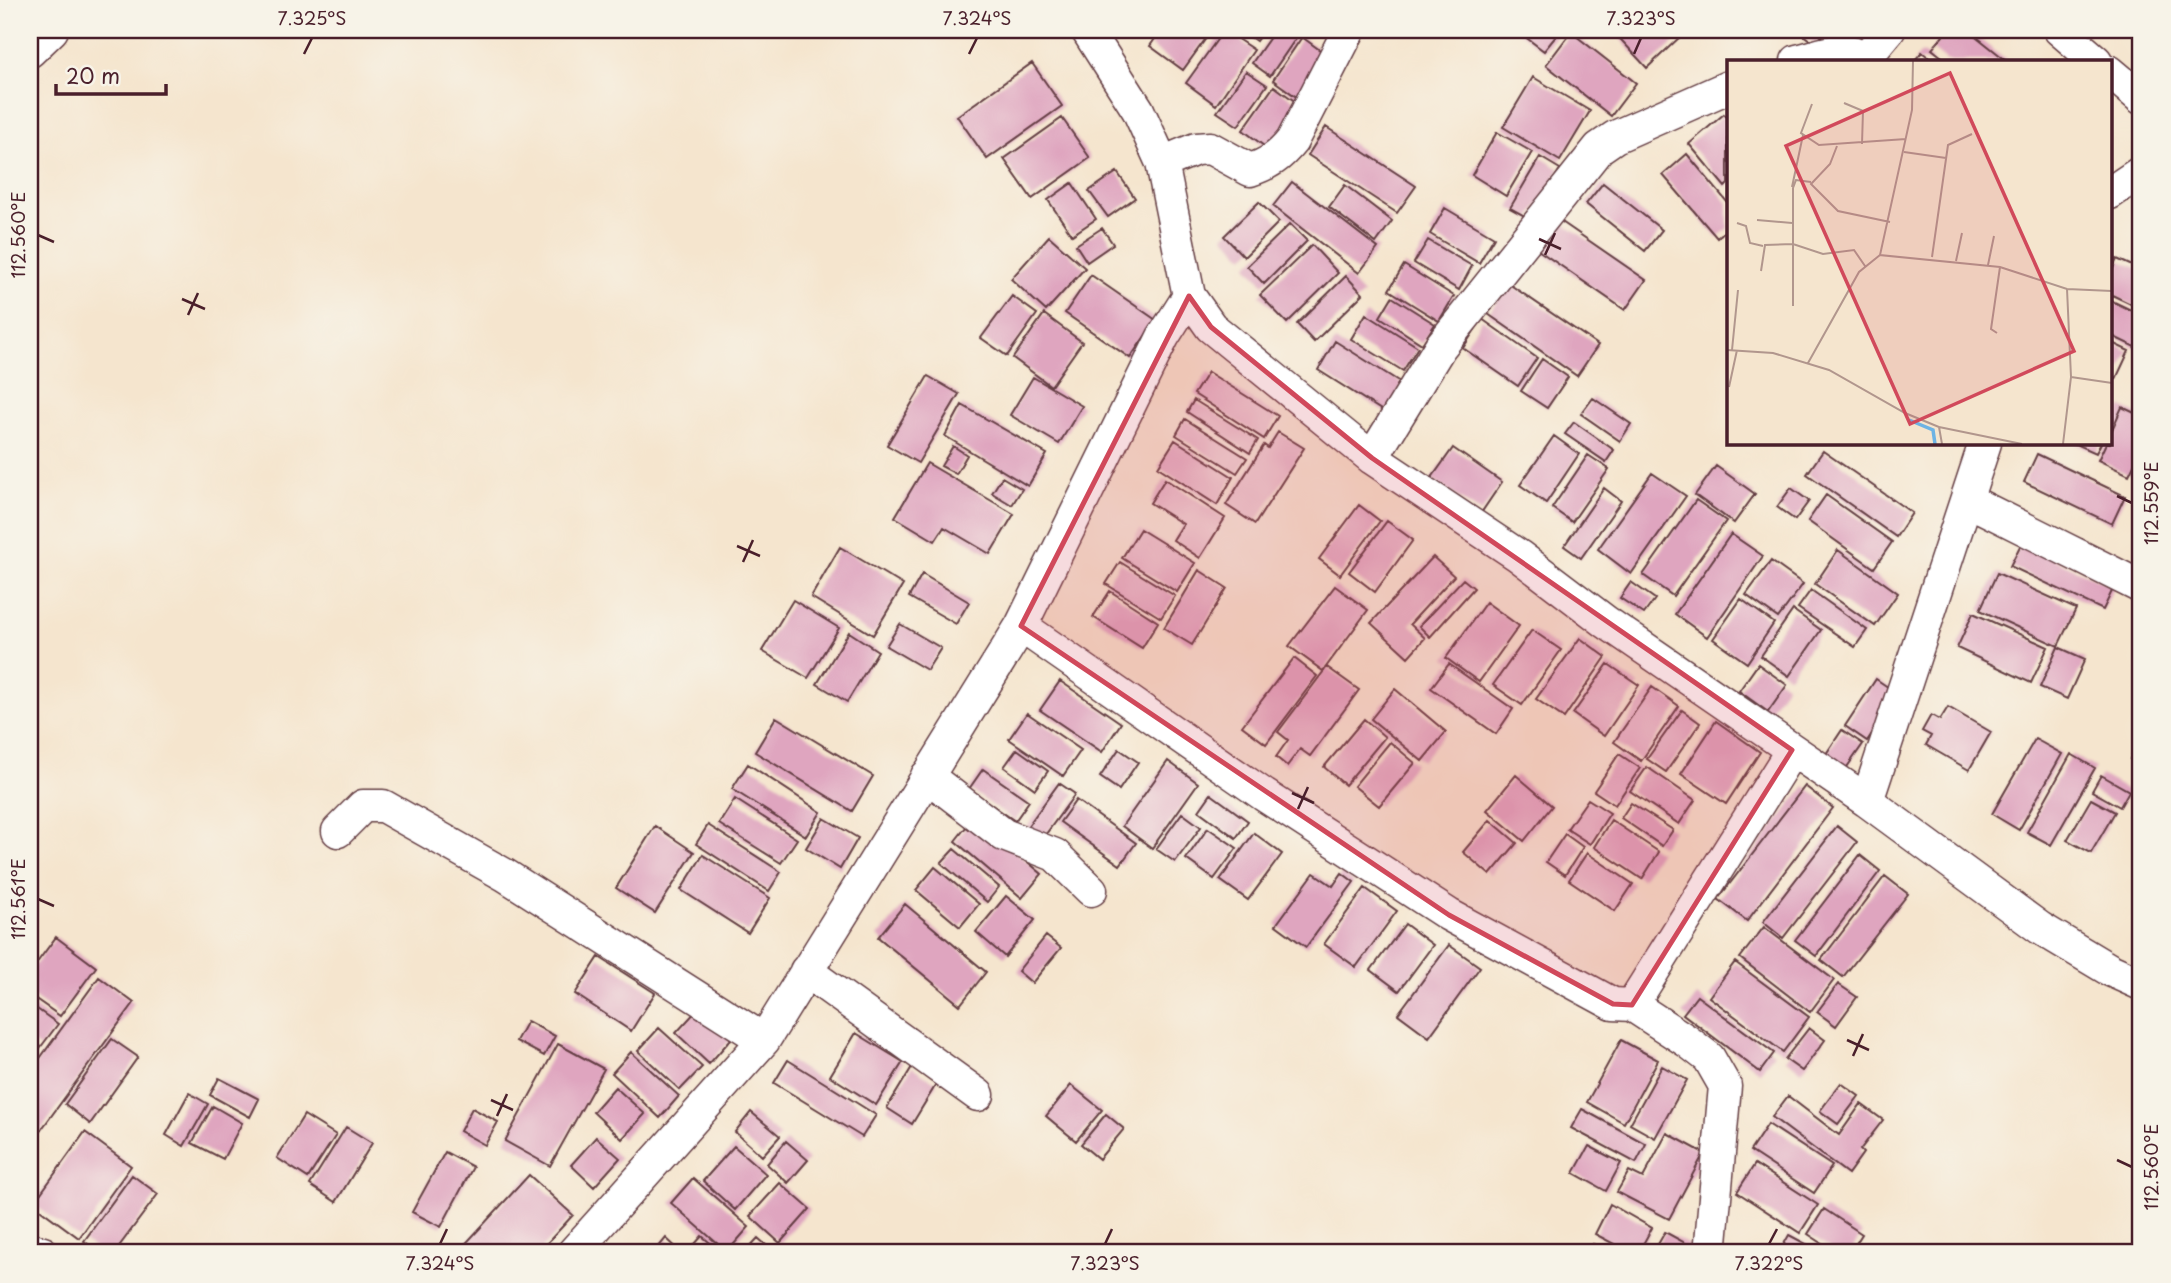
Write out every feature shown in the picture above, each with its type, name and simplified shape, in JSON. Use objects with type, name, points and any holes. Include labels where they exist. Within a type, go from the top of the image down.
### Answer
[{"type":"street","points":[[30,51],[52,30]]},
{"type":"street","points":[[1087,30],[1138,110],[1162,163],[1189,296],[1211,327],[1372,458],[1519,556],[1606,622],[1867,801],[2040,928],[2110,971],[2141,984]]},
{"type":"street","points":[[1162,163],[1196,149],[1210,149],[1250,170],[1265,166],[1279,156],[1292,141],[1349,30]]},
{"type":"street","points":[[1864,60],[1889,30]]},
{"type":"street","points":[[2060,30],[2095,60]]},
{"type":"street","points":[[1801,60],[1848,49],[1858,53],[1862,60]]},
{"type":"street","points":[[2112,74],[2141,98]]},
{"type":"street","points":[[1372,458],[1440,347],[1599,148],[1615,137],[1727,86]]},
{"type":"street","points":[[2112,192],[2141,172]]},
{"type":"street","points":[[573,1253],[764,1040],[1021,626],[1163,337],[1189,296]]},
{"type":"street","points":[[1867,801],[1985,444]]},
{"type":"street","points":[[1967,500],[2141,587]]},
{"type":"street","points":[[1021,626],[1264,795],[1449,915],[1613,1004],[1632,1005],[1709,1059],[1725,1086],[1711,1242]]},
{"type":"street","points":[[1632,1005],[1791,750]]},
{"type":"street","points":[[928,776],[1004,835],[1055,855],[1091,890]]},
{"type":"street","points":[[338,831],[363,806],[383,806],[505,875],[764,1040]]},
{"type":"street","points":[[806,971],[978,1095]]},
{"type":"street","points":[[30,1249],[43,1253]]},
{"type":"highlighted area","points":[[1189,296],[1211,327],[1372,458],[1792,750],[1632,1005],[1613,1004],[1449,915],[1021,626]]},
{"type":"building","points":[[1161,30],[1212,30],[1183,70],[1150,46]]},
{"type":"building","points":[[1224,30],[1254,50],[1216,105],[1186,83]]},
{"type":"building","points":[[1241,30],[1264,30],[1256,41]]},
{"type":"building","points":[[1275,30],[1291,30],[1298,35],[1270,76],[1252,63]]},
{"type":"building","points":[[1516,30],[1561,30],[1544,51]]},
{"type":"building","points":[[1612,30],[1676,30],[1681,36],[1647,68]]},
{"type":"building","points":[[1797,30],[1826,30],[1815,44]]},
{"type":"building","points":[[1948,30],[1968,30],[2006,60],[1946,60],[1932,49]]},
{"type":"building","points":[[1571,32],[1636,83],[1611,116],[1546,65]]},
{"type":"building","points":[[1302,37],[1328,56],[1298,98],[1273,80]]},
{"type":"building","points":[[1922,52],[1932,60],[1915,60]]},
{"type":"building","points":[[1032,63],[1062,106],[987,159],[957,116]]},
{"type":"building","points":[[1246,71],[1267,85],[1238,126],[1217,112]]},
{"type":"building","points":[[1533,77],[1590,111],[1560,161],[1503,127]]},
{"type":"building","points":[[1274,86],[1300,105],[1268,149],[1243,130]]},
{"type":"building","points":[[1724,114],[1727,118],[1725,187],[1689,144]]},
{"type":"building","points":[[1062,118],[1090,158],[1032,199],[1004,159]]},
{"type":"building","points":[[1326,127],[1416,186],[1397,213],[1308,155]]},
{"type":"building","points":[[1497,132],[1532,152],[1506,196],[1472,175]]},
{"type":"building","points":[[1687,154],[1727,202],[1727,229],[1717,238],[1663,175]]},
{"type":"building","points":[[1540,157],[1560,169],[1530,219],[1510,208]]},
{"type":"building","points":[[1117,172],[1135,198],[1108,217],[1089,191]]},
{"type":"building","points":[[1292,182],[1378,248],[1359,273],[1273,206]]},
{"type":"building","points":[[1072,183],[1096,219],[1072,235],[1048,200]]},
{"type":"building","points":[[1603,183],[1662,230],[1645,251],[1586,204]]},
{"type":"building","points":[[1345,185],[1392,221],[1376,243],[1329,207]]},
{"type":"building","points":[[1259,202],[1279,222],[1244,257],[1224,236]]},
{"type":"building","points":[[1445,208],[1494,237],[1479,263],[1430,234]]},
{"type":"building","points":[[1559,220],[1646,280],[1625,310],[1538,250]]},
{"type":"building","points":[[1290,224],[1307,241],[1264,284],[1247,266]]},
{"type":"building","points":[[1102,228],[1113,244],[1087,262],[1076,245]]},
{"type":"building","points":[[1049,236],[1085,268],[1046,311],[1011,279]]},
{"type":"building","points":[[1428,240],[1472,266],[1459,290],[1414,263]]},
{"type":"building","points":[[1312,245],[1338,273],[1287,323],[1260,295]]},
{"type":"building","points":[[2117,259],[2141,270],[2141,309],[2112,295],[2112,270]]},
{"type":"building","points":[[1404,265],[1454,296],[1439,321],[1389,290]]},
{"type":"building","points":[[1091,275],[1156,320],[1130,358],[1065,313]]},
{"type":"building","points":[[1346,276],[1363,294],[1314,342],[1297,324]]},
{"type":"building","points":[[1509,284],[1598,345],[1577,376],[1488,314]]},
{"type":"building","points":[[1012,296],[1037,314],[1007,356],[981,338]]},
{"type":"building","points":[[1392,297],[1435,324],[1422,344],[1380,317]]},
{"type":"building","points":[[2112,301],[2141,315],[2141,350],[2112,336]]},
{"type":"building","points":[[1044,314],[1082,342],[1051,386],[1013,358]]},
{"type":"building","points":[[1366,314],[1418,347],[1403,371],[1351,339]]},
{"type":"building","points":[[1482,319],[1537,358],[1518,386],[1463,348]]},
{"type":"building","points":[[1335,341],[1403,384],[1386,413],[1318,370]]},
{"type":"building","points":[[2112,343],[2129,351],[2116,379],[2112,377]]},
{"type":"building","points":[[1542,359],[1568,377],[1547,408],[1521,391]]},
{"type":"building","points":[[1208,372],[1278,416],[1264,439],[1194,394]]},
{"type":"building","points":[[928,376],[959,394],[918,463],[887,445]]},
{"type":"building","points":[[1033,377],[1082,406],[1059,444],[1010,415]]},
{"type":"building","points":[[1593,398],[1631,424],[1620,441],[1581,414]]},
{"type":"building","points":[[1194,400],[1258,440],[1250,453],[1187,412]]},
{"type":"building","points":[[962,405],[1047,454],[1028,486],[945,436]]},
{"type":"building","points":[[2122,407],[2141,416],[2141,450],[2129,475],[2098,460],[2106,444],[2112,444],[2112,430]]},
{"type":"building","points":[[1185,419],[1247,458],[1237,473],[1176,435]]},
{"type":"building","points":[[1574,422],[1614,450],[1606,462],[1565,434]]},
{"type":"building","points":[[1278,432],[1304,448],[1255,524],[1226,505],[1264,445],[1268,448]]},
{"type":"building","points":[[1554,436],[1579,454],[1546,503],[1520,485]]},
{"type":"building","points":[[1175,440],[1233,477],[1217,505],[1158,467]]},
{"type":"building","points":[[2076,444],[2100,444],[2096,453]]},
{"type":"building","points":[[953,446],[967,455],[956,474],[941,466]]},
{"type":"building","points":[[1453,448],[1502,482],[1481,513],[1431,479]]},
{"type":"building","points":[[1823,451],[1912,513],[1896,537],[1807,474]]},
{"type":"building","points":[[2037,454],[2125,496],[2112,524],[2024,482]]},
{"type":"building","points":[[1588,455],[1609,469],[1572,522],[1552,508]]},
{"type":"building","points":[[927,463],[1014,514],[990,554],[944,527],[935,541],[895,517]]},
{"type":"building","points":[[1716,466],[1755,494],[1734,523],[1695,495]]},
{"type":"building","points":[[1652,473],[1686,496],[1631,574],[1598,549]]},
{"type":"building","points":[[1002,477],[1022,489],[1012,505],[992,493]]},
{"type":"building","points":[[1165,479],[1225,518],[1200,558],[1173,540],[1183,524],[1150,503]]},
{"type":"building","points":[[1604,488],[1621,501],[1581,558],[1564,546]]},
{"type":"building","points":[[1791,488],[1809,501],[1795,520],[1777,507]]},
{"type":"building","points":[[1826,495],[1892,542],[1874,568],[1808,521]]},
{"type":"building","points":[[1696,500],[1726,521],[1673,596],[1643,575]]},
{"type":"building","points":[[1359,505],[1380,521],[1340,575],[1319,559]]},
{"type":"building","points":[[1387,521],[1413,540],[1375,592],[1349,572]]},
{"type":"building","points":[[1140,529],[1195,563],[1177,592],[1122,558]]},
{"type":"building","points":[[1731,534],[1763,556],[1707,637],[1675,614]]},
{"type":"building","points":[[2021,544],[2114,587],[2103,610],[2010,566]]},
{"type":"building","points":[[840,547],[903,585],[873,635],[811,597]]},
{"type":"building","points":[[1838,550],[1898,593],[1875,626],[1815,584]]},
{"type":"building","points":[[1433,557],[1454,576],[1410,624],[1425,638],[1408,657],[1371,623]]},
{"type":"building","points":[[1771,561],[1803,584],[1778,618],[1746,595]]},
{"type":"building","points":[[1120,562],[1175,596],[1161,618],[1106,584]]},
{"type":"building","points":[[1199,570],[1227,588],[1192,645],[1164,628]]},
{"type":"building","points":[[1997,573],[2076,609],[2058,646],[1980,610]]},
{"type":"building","points":[[922,574],[969,602],[956,624],[909,597]]},
{"type":"building","points":[[1463,579],[1474,588],[1430,637],[1419,626]]},
{"type":"building","points":[[1631,582],[1655,599],[1644,614],[1620,598]]},
{"type":"building","points":[[1335,586],[1368,610],[1323,671],[1289,646]]},
{"type":"building","points":[[1811,590],[1867,630],[1855,647],[1798,608]]},
{"type":"building","points":[[1110,591],[1158,622],[1142,648],[1093,617]]},
{"type":"building","points":[[1741,599],[1774,623],[1747,663],[1713,639]]},
{"type":"building","points":[[793,600],[839,628],[808,678],[762,651]]},
{"type":"building","points":[[1486,602],[1519,626],[1479,682],[1446,658]]},
{"type":"building","points":[[1793,610],[1821,630],[1789,676],[1761,656]]},
{"type":"building","points":[[1973,613],[2048,647],[2031,683],[1957,648]]},
{"type":"building","points":[[900,624],[941,648],[927,670],[886,646]]},
{"type":"building","points":[[1532,630],[1561,650],[1522,705],[1493,685]]},
{"type":"building","points":[[849,632],[878,651],[847,702],[817,684]]},
{"type":"building","points":[[1580,638],[1606,657],[1564,718],[1536,699]]},
{"type":"building","points":[[2058,647],[2085,659],[2067,699],[2040,687]]},
{"type":"building","points":[[1294,658],[1317,676],[1266,744],[1242,726]]},
{"type":"building","points":[[1449,664],[1513,709],[1496,734],[1431,688]]},
{"type":"building","points":[[1608,664],[1639,685],[1604,736],[1573,714]]},
{"type":"building","points":[[1758,664],[1787,685],[1768,712],[1739,691]]},
{"type":"building","points":[[1327,667],[1359,690],[1310,756],[1300,749],[1287,766],[1276,757],[1288,740],[1278,732]]},
{"type":"building","points":[[1876,679],[1898,694],[1867,741],[1845,726]]},
{"type":"building","points":[[1060,681],[1121,723],[1102,752],[1040,710]]},
{"type":"building","points":[[1652,687],[1679,706],[1641,761],[1614,742]]},
{"type":"building","points":[[1395,689],[1446,732],[1422,761],[1371,719]]},
{"type":"building","points":[[1948,707],[1991,732],[1969,770],[1926,745],[1931,736],[1922,731],[1931,715],[1940,720]]},
{"type":"building","points":[[1682,710],[1700,723],[1666,772],[1647,759]]},
{"type":"building","points":[[1027,713],[1081,750],[1063,776],[1009,739]]},
{"type":"building","points":[[776,717],[873,776],[852,811],[755,752]]},
{"type":"building","points":[[1364,719],[1385,737],[1345,785],[1324,767]]},
{"type":"building","points":[[1716,721],[1760,752],[1726,804],[1681,774]]},
{"type":"building","points":[[1842,730],[1863,744],[1845,770],[1824,757]]},
{"type":"building","points":[[2035,739],[2062,754],[2019,830],[1992,814]]},
{"type":"building","points":[[2141,740],[2141,766],[2130,759]]},
{"type":"building","points":[[1390,742],[1415,763],[1379,806],[1354,786]]},
{"type":"building","points":[[1017,749],[1048,771],[1035,789],[1004,767]]},
{"type":"building","points":[[1119,749],[1138,762],[1119,790],[1100,777]]},
{"type":"building","points":[[1619,754],[1640,768],[1615,805],[1594,791]]},
{"type":"building","points":[[2071,754],[2095,768],[2051,845],[2027,832]]},
{"type":"building","points":[[1168,761],[1198,783],[1152,848],[1122,826]]},
{"type":"building","points":[[748,764],[821,812],[806,836],[732,789]]},
{"type":"building","points":[[1647,767],[1695,800],[1679,824],[1630,791]]},
{"type":"building","points":[[983,769],[1029,801],[1015,821],[969,789]]},
{"type":"building","points":[[1516,775],[1552,806],[1524,841],[1487,810]]},
{"type":"building","points":[[2101,775],[2129,791],[2120,807],[2092,791]]},
{"type":"building","points":[[1059,783],[1075,794],[1043,838],[1027,827]]},
{"type":"building","points":[[1805,786],[1833,808],[1747,921],[1718,899]]},
{"type":"building","points":[[1211,794],[1248,821],[1236,838],[1199,811]]},
{"type":"building","points":[[735,799],[797,839],[781,863],[719,824]]},
{"type":"building","points":[[1588,799],[1610,813],[1590,844],[1567,829]]},
{"type":"building","points":[[2091,799],[2115,812],[2091,853],[2067,840]]},
{"type":"building","points":[[1076,800],[1136,843],[1120,865],[1060,822]]},
{"type":"building","points":[[1631,803],[1673,830],[1662,846],[1621,818]]},
{"type":"building","points":[[1182,813],[1201,827],[1175,862],[1156,849]]},
{"type":"building","points":[[974,817],[1042,874],[1022,898],[955,841]]},
{"type":"building","points":[[824,818],[858,838],[840,869],[806,848]]},
{"type":"building","points":[[1490,820],[1517,843],[1490,875],[1463,852]]},
{"type":"building","points":[[1611,820],[1659,852],[1642,879],[1594,847]]},
{"type":"building","points":[[708,825],[781,872],[769,891],[696,844]]},
{"type":"building","points":[[655,826],[694,852],[655,913],[616,888]]},
{"type":"building","points":[[1837,826],[1857,842],[1783,938],[1763,922]]},
{"type":"building","points":[[1208,828],[1237,848],[1214,879],[1186,859]]},
{"type":"building","points":[[1254,833],[1282,854],[1248,900],[1220,880]]},
{"type":"building","points":[[1565,834],[1583,847],[1565,875],[1546,862]]},
{"type":"building","points":[[954,849],[999,887],[987,902],[941,863]]},
{"type":"building","points":[[1587,853],[1633,884],[1615,911],[1569,880]]},
{"type":"building","points":[[703,855],[770,898],[748,933],[681,890]]},
{"type":"building","points":[[1860,855],[1880,871],[1816,956],[1795,940]]},
{"type":"building","points":[[935,867],[979,904],[960,927],[916,890]]},
{"type":"building","points":[[1314,873],[1333,886],[1342,873],[1354,882],[1306,947],[1276,925]]},
{"type":"building","points":[[1885,876],[1908,894],[1843,977],[1821,960]]},
{"type":"building","points":[[1365,888],[1397,911],[1356,967],[1324,944]]},
{"type":"building","points":[[1006,896],[1035,920],[1005,957],[976,932]]},
{"type":"building","points":[[905,904],[986,972],[960,1005],[878,937]]},
{"type":"building","points":[[1405,924],[1433,945],[1399,991],[1371,970]]},
{"type":"building","points":[[1764,927],[1834,980],[1810,1012],[1740,958]]},
{"type":"building","points":[[1046,936],[1061,948],[1032,983],[1018,971]]},
{"type":"building","points":[[56,937],[96,967],[60,1016],[30,995],[30,972]]},
{"type":"building","points":[[1449,945],[1480,967],[1429,1037],[1398,1014]]},
{"type":"building","points":[[599,957],[655,993],[631,1031],[575,994]]},
{"type":"building","points":[[1735,962],[1809,1017],[1783,1052],[1709,997]]},
{"type":"building","points":[[99,977],[134,1003],[30,1145],[30,1072]]},
{"type":"building","points":[[1838,984],[1857,997],[1836,1026],[1817,1012]]},
{"type":"building","points":[[1697,996],[1774,1053],[1760,1072],[1683,1014]]},
{"type":"building","points":[[30,1004],[58,1024],[40,1048],[30,1041]]},
{"type":"building","points":[[698,1009],[731,1039],[709,1064],[676,1033]]},
{"type":"building","points":[[527,1021],[555,1036],[544,1056],[516,1041]]},
{"type":"building","points":[[659,1028],[702,1067],[680,1090],[638,1051]]},
{"type":"building","points":[[1809,1028],[1825,1040],[1802,1071],[1785,1059]]},
{"type":"building","points":[[856,1033],[903,1062],[876,1105],[830,1076]]},
{"type":"building","points":[[112,1039],[138,1057],[90,1124],[65,1104]]},
{"type":"building","points":[[1621,1040],[1658,1060],[1624,1123],[1587,1102]]},
{"type":"building","points":[[558,1044],[604,1069],[550,1166],[505,1141]]},
{"type":"building","points":[[631,1052],[679,1096],[660,1118],[612,1073]]},
{"type":"building","points":[[788,1060],[876,1115],[862,1137],[774,1083]]},
{"type":"building","points":[[1662,1066],[1687,1080],[1655,1138],[1630,1124]]},
{"type":"building","points":[[912,1067],[937,1083],[912,1124],[887,1108]]},
{"type":"building","points":[[219,1078],[259,1099],[250,1117],[210,1095]]},
{"type":"building","points":[[1841,1083],[1859,1096],[1838,1124],[1820,1111]]},
{"type":"building","points":[[1071,1085],[1102,1110],[1076,1141],[1046,1116]]},
{"type":"building","points":[[615,1087],[645,1114],[622,1139],[593,1112]]},
{"type":"building","points":[[189,1093],[208,1104],[184,1146],[166,1135]]},
{"type":"building","points":[[1788,1096],[1839,1135],[1861,1104],[1883,1120],[1860,1150],[1863,1153],[1848,1174],[1772,1117]]},
{"type":"building","points":[[213,1106],[242,1123],[223,1159],[192,1143]]},
{"type":"building","points":[[472,1108],[498,1122],[485,1145],[460,1131]]},
{"type":"building","points":[[1582,1109],[1646,1144],[1636,1163],[1571,1128]]},
{"type":"building","points":[[751,1112],[780,1136],[762,1156],[735,1132]]},
{"type":"building","points":[[1106,1114],[1124,1129],[1099,1159],[1081,1144]]},
{"type":"building","points":[[304,1115],[336,1135],[308,1178],[277,1158]]},
{"type":"building","points":[[1768,1124],[1832,1166],[1814,1193],[1750,1151]]},
{"type":"building","points":[[346,1127],[372,1143],[336,1202],[310,1185]]},
{"type":"building","points":[[85,1132],[131,1166],[79,1238],[33,1204]]},
{"type":"building","points":[[1667,1133],[1704,1153],[1669,1219],[1617,1192],[1629,1171],[1643,1178]]},
{"type":"building","points":[[596,1137],[620,1158],[594,1187],[571,1165]]},
{"type":"building","points":[[786,1141],[808,1160],[788,1183],[767,1164]]},
{"type":"building","points":[[734,1146],[766,1174],[735,1210],[703,1181]]},
{"type":"building","points":[[1589,1146],[1621,1163],[1606,1191],[1574,1173]]},
{"type":"building","points":[[445,1152],[473,1167],[441,1227],[412,1212]]},
{"type":"building","points":[[1755,1164],[1818,1205],[1800,1233],[1737,1192]]},
{"type":"building","points":[[132,1175],[158,1194],[114,1253],[100,1253],[84,1241]]},
{"type":"building","points":[[529,1175],[573,1215],[538,1253],[457,1253]]},
{"type":"building","points":[[693,1178],[749,1227],[727,1252],[671,1203]]},
{"type":"building","points":[[780,1183],[810,1209],[780,1243],[750,1216]]},
{"type":"building","points":[[1610,1204],[1652,1228],[1638,1253],[1631,1253],[1595,1234]]},
{"type":"building","points":[[1824,1209],[1862,1234],[1850,1253],[1837,1253],[1808,1234]]},
{"type":"building","points":[[1665,1232],[1689,1245],[1684,1253],[1653,1253]]},
{"type":"building","points":[[1789,1235],[1823,1253],[1779,1253]]},
{"type":"building","points":[[702,1236],[722,1253],[687,1253]]},
{"type":"building","points":[[666,1238],[682,1253],[662,1253],[657,1249]]},
{"type":"building","points":[[758,1238],[775,1253],[744,1253]]},
{"type":"building","points":[[1593,1244],[1611,1253],[1588,1253]]}]
